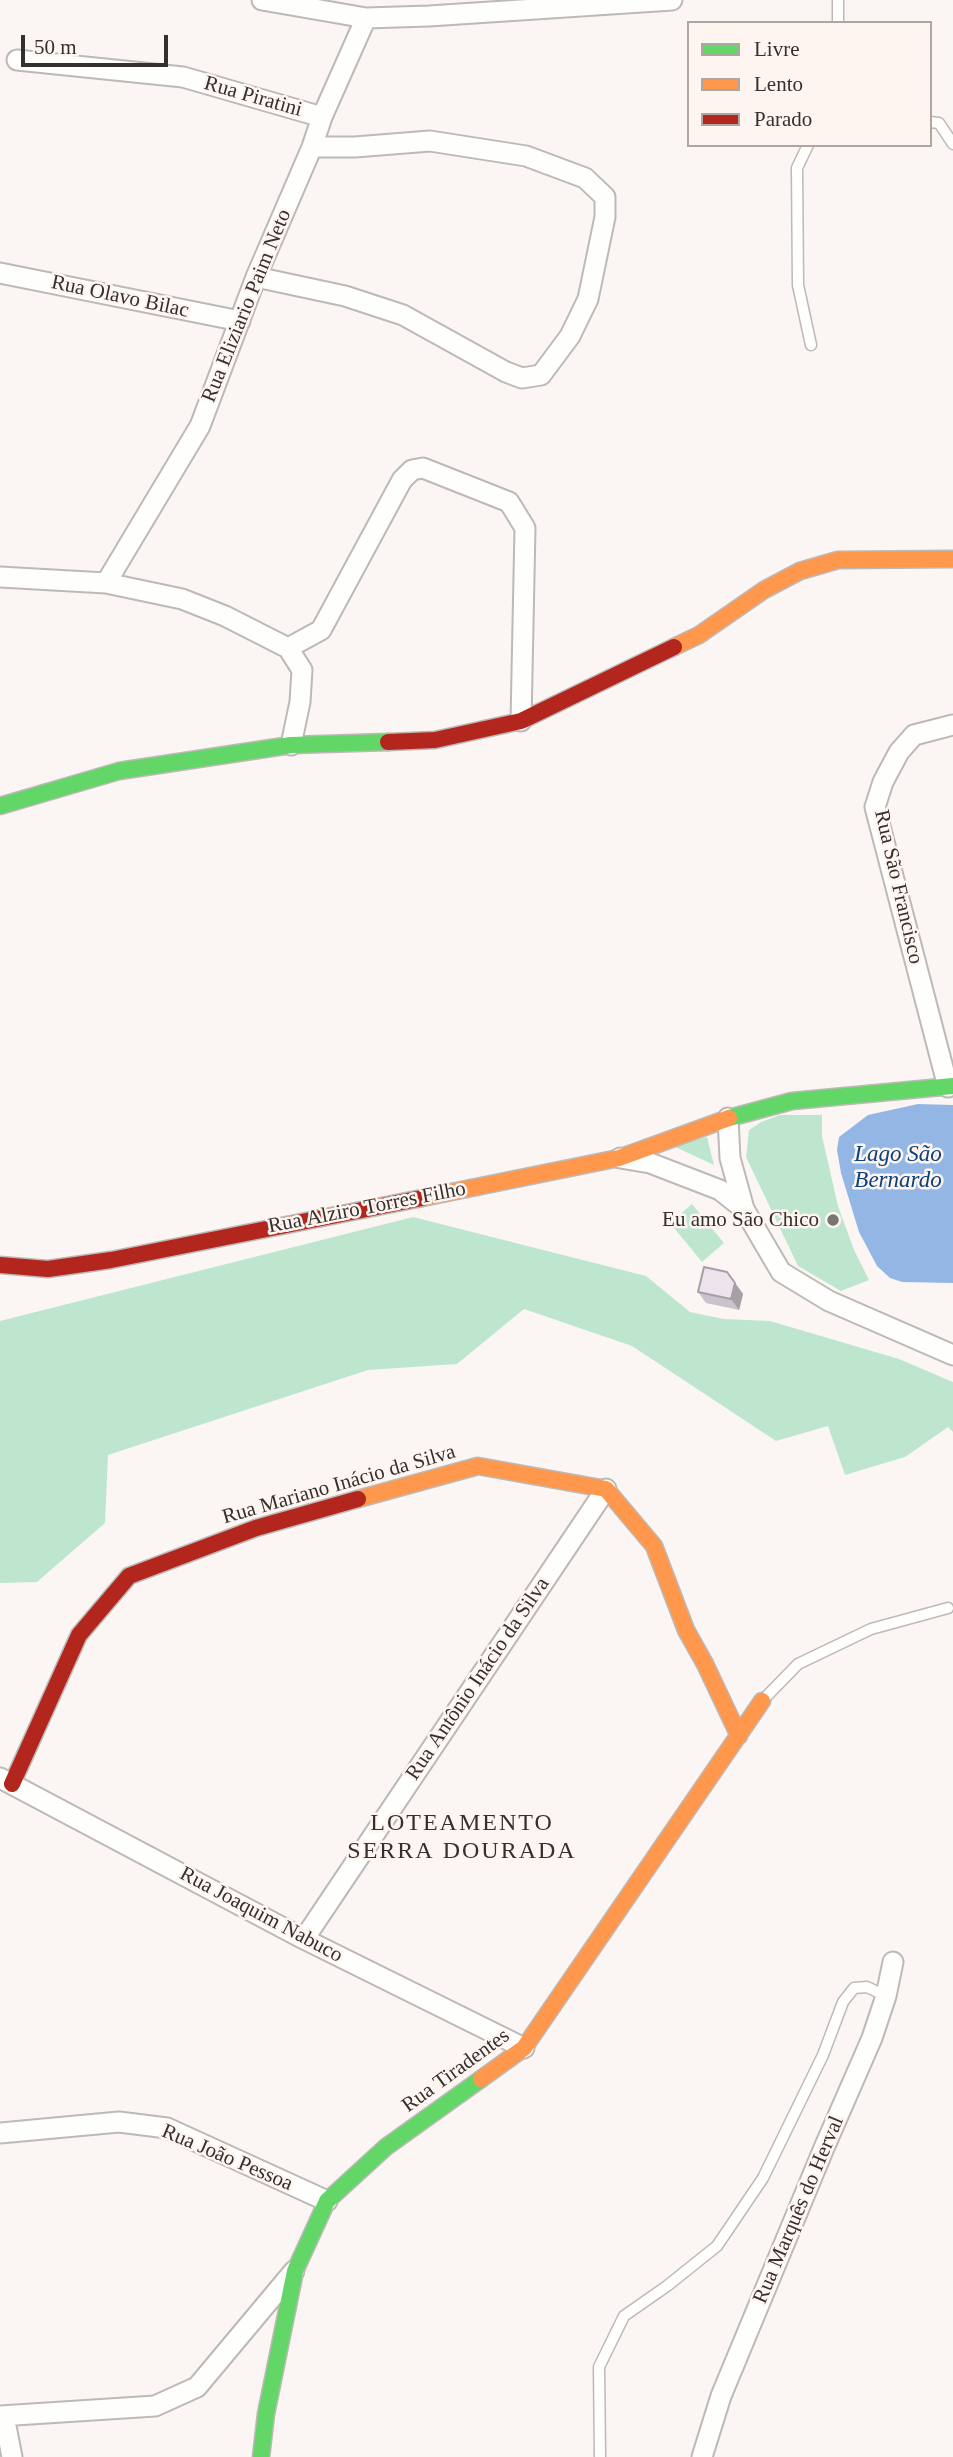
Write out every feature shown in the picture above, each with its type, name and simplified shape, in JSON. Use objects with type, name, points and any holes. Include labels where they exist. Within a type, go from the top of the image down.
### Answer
[{"type":"street","points":[[262,0],[323,6],[366,18],[672,0]]},
{"type":"street","name":"Rua Eliziario Paim Neto","points":[[106,583],[200,426],[256,277],[366,18]]},
{"type":"street","name":"Rua Piratini","points":[[17,60],[183,77],[322,117]]},
{"type":"street","name":"Rua Piratini","points":[[256,277],[345,296],[403,315],[506,372],[522,378],[541,375],[570,336],[588,299],[605,217],[605,197],[585,178],[526,156],[430,141],[312,148]]},
{"type":"street","name":"Rua Olavo Bilac","points":[[0,272],[240,321]]},
{"type":"street","points":[[288,648],[321,630],[402,480],[412,470],[423,468],[509,502],[524,528],[521,721]]},
{"type":"street","points":[[0,806],[119,771],[291,745],[435,740],[521,721],[699,635],[764,590],[800,570],[838,560],[953,559]]},
{"type":"street","points":[[0,577],[106,583],[182,599],[225,616],[288,648],[302,670],[300,702],[291,745]]},
{"type":"street","name":"Rua São Francisco","points":[[950,1086],[875,807],[883,782],[899,752],[914,735],[953,725]]},
{"type":"street","name":"Rua Alziro Torres Filho","points":[[0,1265],[48,1269],[110,1260],[619,1158],[728,1118],[792,1101],[950,1086]]},
{"type":"street","points":[[728,1118],[730,1158],[744,1209],[782,1272],[829,1300],[953,1355]]},
{"type":"street","points":[[619,1158],[650,1163],[720,1190],[744,1209]]},
{"type":"street","name":"Rua Mariano Inácio da Silva","points":[[6,1781],[79,1635],[129,1576],[256,1528],[478,1466],[606,1489]]},
{"type":"street","points":[[606,1489],[654,1546],[686,1630],[738,1736]]},
{"type":"street","name":"Rua Antônio Inácio da Silva","points":[[304,1939],[606,1489]]},
{"type":"street","name":"Rua Tiradentes","points":[[261,2457],[266,2414],[295,2270],[327,2201],[386,2147],[524,2048],[762,1701]]},
{"type":"street","name":"Rua Joaquim Nabuco","points":[[6,1781],[304,1939],[524,2048]]},
{"type":"street","name":"Rua Marquês do Herval","points":[[702,2457],[721,2396],[872,2038],[886,1996],[892,1962]]},
{"type":"street","name":"Rua João Pessoa","points":[[0,2133],[119,2122],[167,2128],[327,2201]]},
{"type":"street","points":[[12,2457],[2,2416],[156,2406],[197,2387],[295,2270]]},
{"type":"lane","points":[[838,0],[838,21]]},
{"type":"lane","points":[[932,122],[939,123],[953,144]]},
{"type":"lane","points":[[807,147],[797,168],[798,285],[811,345]]},
{"type":"lane","points":[[762,1701],[798,1664],[871,1629],[948,1608]]},
{"type":"lane","points":[[600,2457],[599,2367],[624,2316],[667,2287],[718,2246],[763,2178],[823,2055],[843,2002],[854,1988],[867,1987],[886,1996]]},
{"type":"green space","points":[[780,1115],[822,1115],[822,1136],[838,1206],[854,1250],[869,1280],[841,1291],[798,1266],[746,1157],[749,1130]]},
{"type":"green space","points":[[707,1137],[714,1165],[673,1146]]},
{"type":"green space","points":[[692,1204],[724,1243],[702,1262],[670,1223]]},
{"type":"green space","points":[[413,1217],[646,1276],[690,1312],[724,1319],[770,1321],[899,1359],[953,1382],[953,1432],[948,1427],[905,1457],[845,1475],[828,1426],[776,1441],[632,1346],[524,1309],[457,1364],[368,1370],[108,1455],[105,1523],[37,1582],[0,1583],[0,1321]]},
{"type":"water","name":"Lago São Bernardo","points":[[918,1104],[953,1105],[953,1283],[902,1282],[890,1278],[877,1266],[859,1232],[841,1173],[837,1150],[839,1137],[868,1115]]},
{"type":"building","points":[[704,1267],[727,1272],[735,1283],[731,1299],[698,1292]]},
{"type":"traffic: fast","points":[[0,806],[119,771],[291,745],[388,742]]},
{"type":"traffic: fast","points":[[729,1118],[792,1101],[953,1086]]},
{"type":"traffic: fast","points":[[261,2457],[266,2414],[295,2271],[327,2201],[386,2147],[481,2079]]},
{"type":"traffic: slow","points":[[674,647],[699,635],[764,590],[800,571],[838,560],[953,559]]},
{"type":"traffic: slow","points":[[422,1198],[619,1158],[729,1118]]},
{"type":"traffic: slow","points":[[358,1499],[478,1466],[606,1489],[654,1546],[686,1630],[739,1736]]},
{"type":"traffic: slow","points":[[481,2079],[524,2048],[762,1701]]},
{"type":"traffic: jam","points":[[388,742],[435,740],[521,721],[674,647]]},
{"type":"traffic: jam","points":[[0,1265],[48,1269],[111,1260],[422,1198]]},
{"type":"traffic: jam","points":[[12,1784],[79,1635],[129,1576],[256,1528],[358,1499]]},
{"type":"place","name":"Eu amo São Chico","points":[[833,1220]]},
{"type":"district","name":"LOTEAMENTO SERRA DOURADA","points":[[462,1838]]}]
